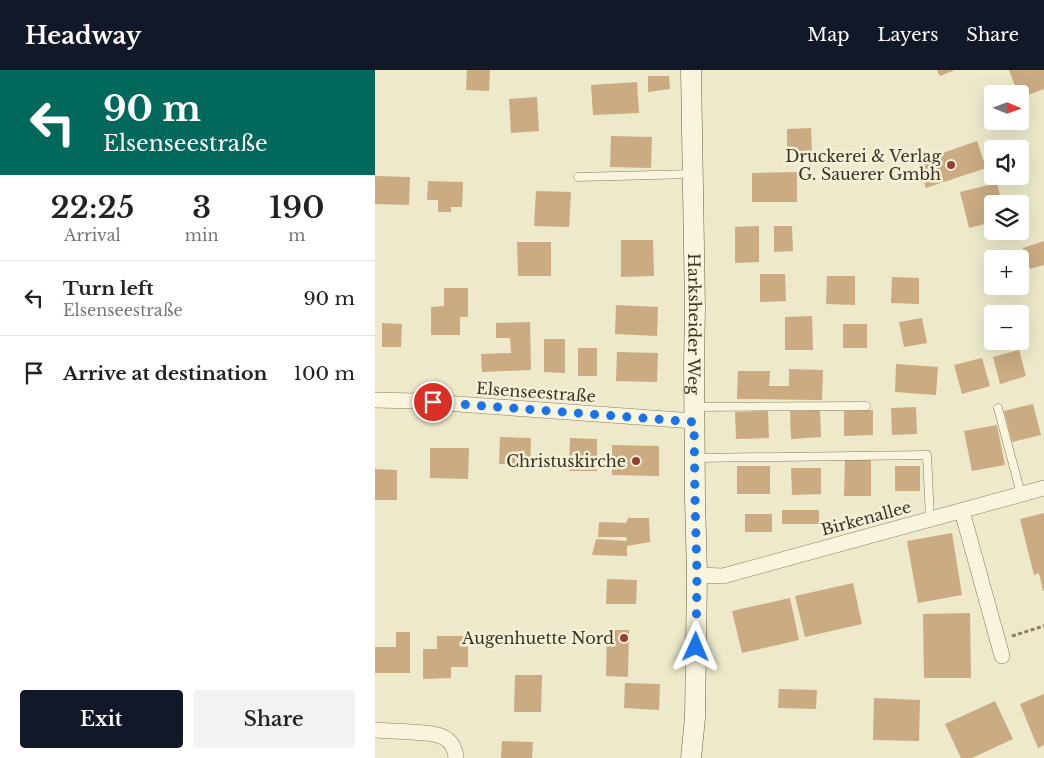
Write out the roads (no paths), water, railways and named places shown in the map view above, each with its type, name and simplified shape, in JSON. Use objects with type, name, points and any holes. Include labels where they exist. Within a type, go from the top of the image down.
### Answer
[{"type":"main road","name":"Harksheider Weg","points":[[691,70],[697,575],[695,718],[691,758]]},
{"type":"street","name":"Elsenseestraße","points":[[375,400],[416,400],[694,414]]},
{"type":"street","name":"Birkenallee","points":[[697,575],[723,576],[1044,488]]},
{"type":"street","points":[[962,511],[1002,656]]},
{"type":"street","points":[[375,730],[432,733],[438,735],[449,742],[457,758]]},
{"type":"lane","points":[[578,177],[692,174]]},
{"type":"lane","points":[[694,414],[866,406]]},
{"type":"lane","points":[[998,408],[1021,494]]},
{"type":"lane","points":[[695,458],[927,455],[930,519]]},
{"type":"place","name":"Druckerei & Verlag G. Sauerer Gmbh","points":[[951,165]]},
{"type":"place","name":"Christuskirche","points":[[636,461]]},
{"type":"place","name":"Augenhuette Nord","points":[[624,638]]}]
